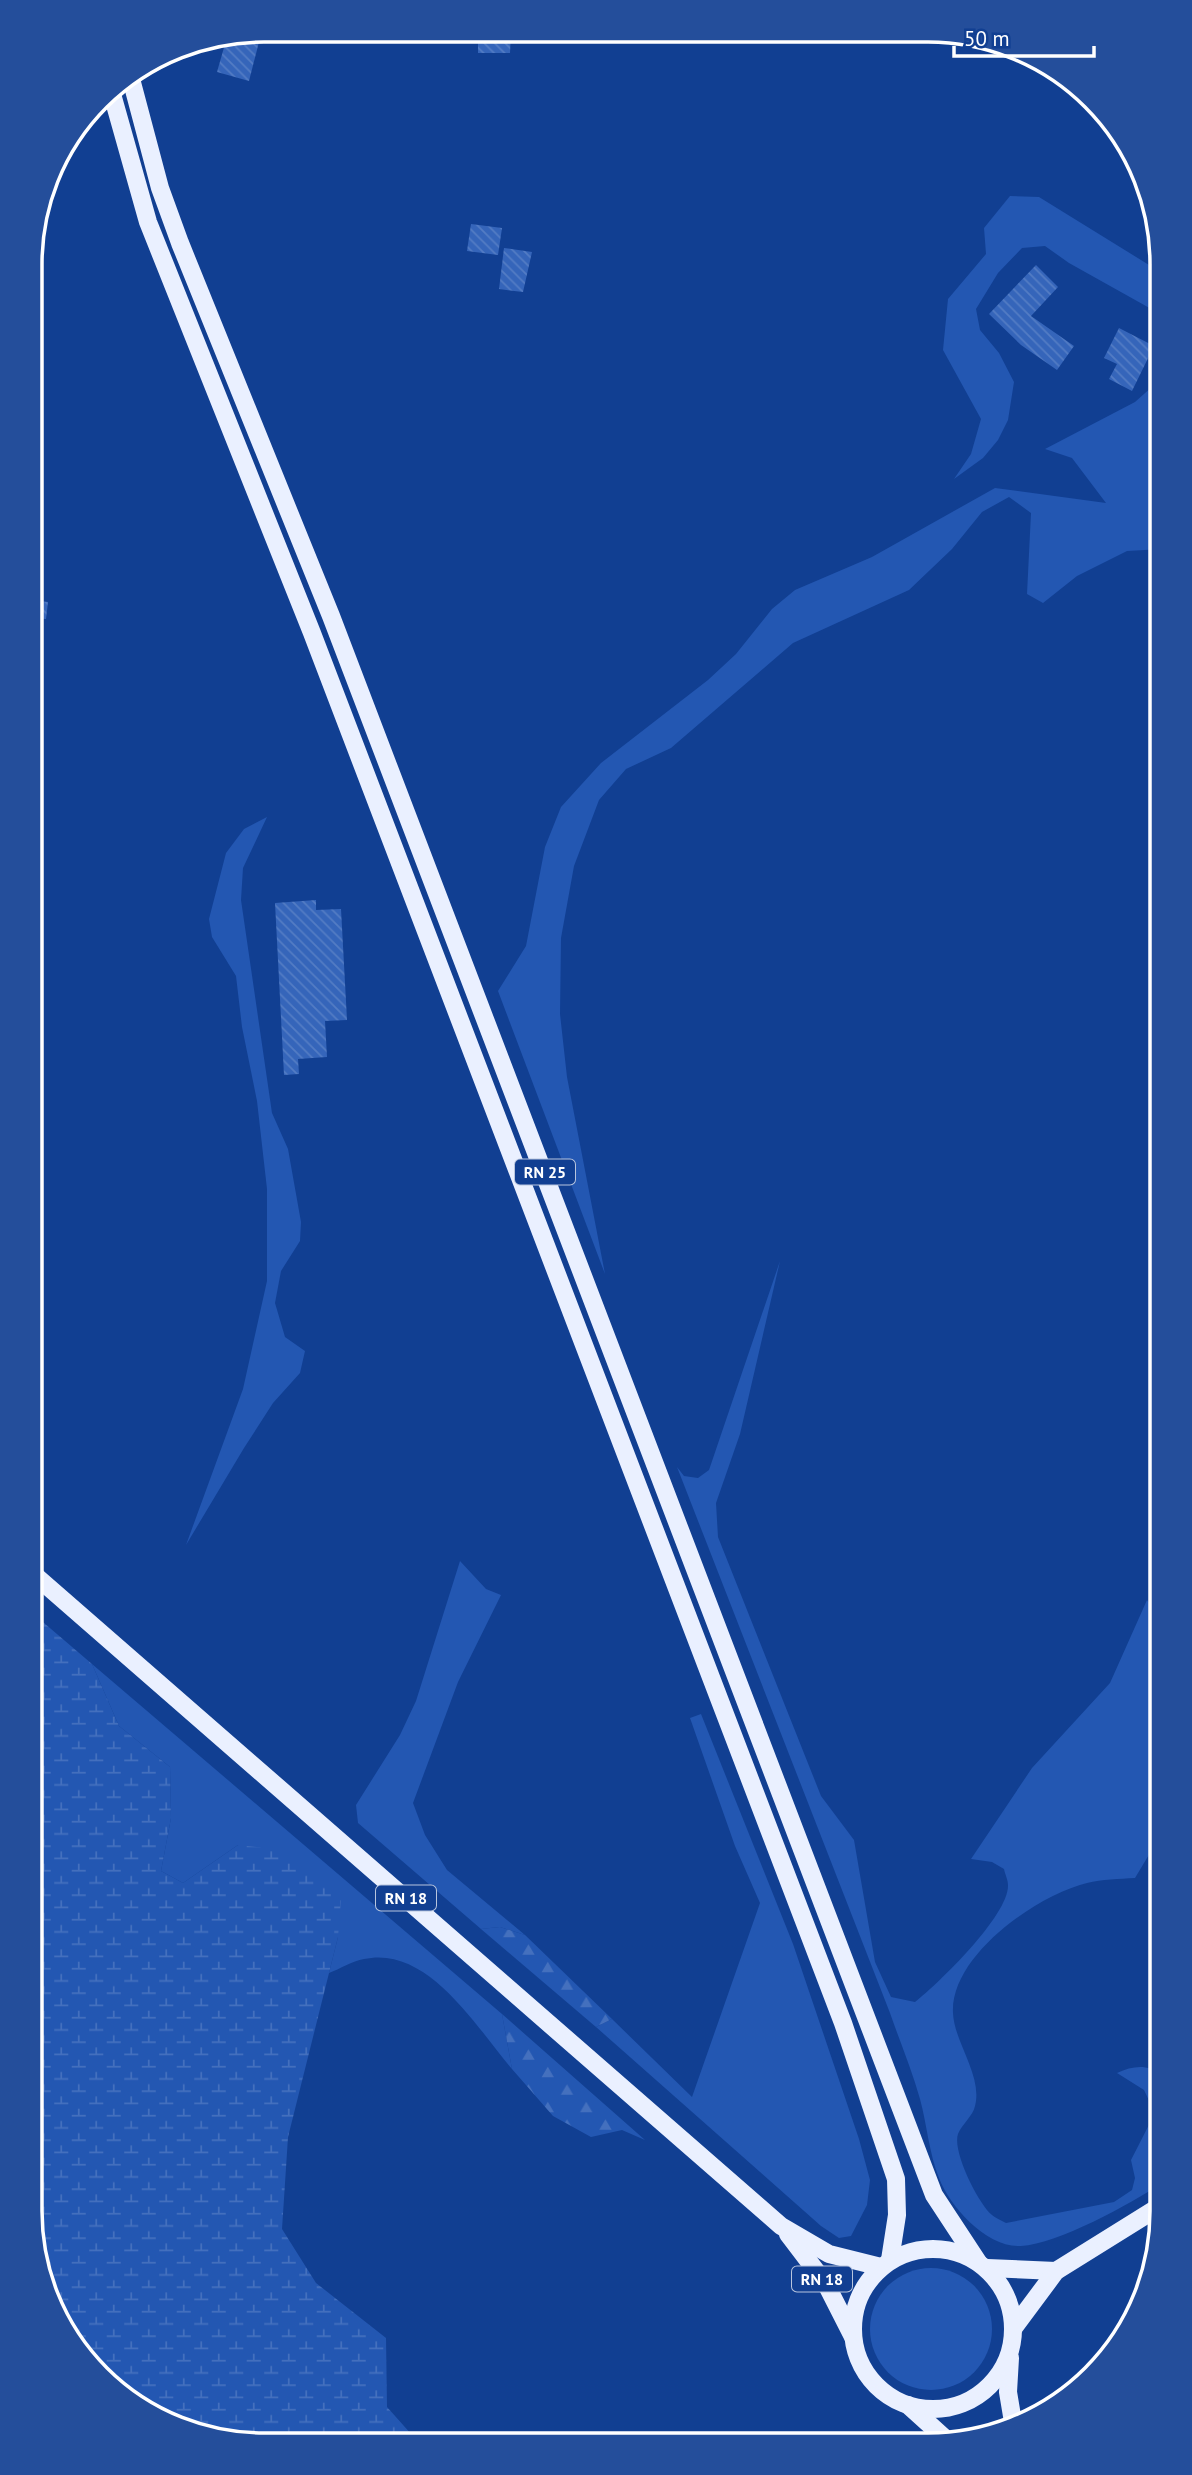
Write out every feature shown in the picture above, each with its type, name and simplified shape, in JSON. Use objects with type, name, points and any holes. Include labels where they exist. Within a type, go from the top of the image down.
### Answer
[{"type":"main road","name":"RN 25","points":[[133,85],[160,188],[180,243],[336,628],[934,2195],[982,2265]]},
{"type":"main road","name":"RN 25","points":[[113,101],[148,222],[317,646],[843,2023],[896,2179],[897,2214],[885,2264]]},
{"type":"main road","name":"RN 18","points":[[42,1581],[781,2226],[829,2254],[885,2264]]},
{"type":"main road","points":[[1013,2329],[1056,2271],[1150,2212]]},
{"type":"main road","name":"RN 18","points":[[781,2226],[826,2284],[853,2338]]},
{"type":"main road","points":[[939,2433],[908,2405],[887,2395],[870,2380],[859,2360],[853,2338],[854,2312],[864,2287],[885,2264],[919,2249],[950,2249],[982,2265],[1056,2271]]},
{"type":"main road","points":[[982,2265],[1007,2296],[1013,2329],[1008,2392],[1012,2416]]},
{"type":"main road","points":[[908,2405],[934,2409],[959,2405],[982,2392],[1000,2373],[1011,2349]]},
{"type":"green space","points":[[1010,196],[1039,197],[1150,266],[1150,308],[1069,263],[1045,246],[1022,248],[998,273],[976,309],[980,330],[999,353],[1014,382],[1008,420],[998,440],[983,458],[954,479],[971,454],[981,419],[943,350],[948,299],[986,254],[984,228]]},
{"type":"green space","points":[[1150,389],[1150,550],[1127,551],[1077,576],[1043,603],[1027,594],[1031,513],[1009,497],[982,512],[952,549],[909,590],[793,643],[671,748],[626,769],[599,800],[574,866],[561,938],[560,1014],[567,1077],[605,1274],[498,991],[526,946],[545,847],[561,807],[601,763],[708,680],[736,654],[772,609],[795,590],[872,557],[995,488],[1106,503],[1072,458],[1045,449],[1135,402]]},
{"type":"green space","points":[[267,817],[243,868],[241,900],[272,1113],[288,1149],[301,1222],[300,1241],[281,1271],[275,1303],[285,1337],[305,1351],[300,1373],[273,1403],[186,1545],[243,1389],[267,1281],[267,1189],[257,1101],[242,1027],[236,976],[212,937],[209,919],[226,853],[244,829]]},
{"type":"green space","points":[[780,1261],[740,1434],[716,1503],[718,1537],[821,1796],[854,1840],[875,1962],[891,1997],[915,2002],[971,1948],[997,1913],[1008,1885],[1004,1869],[992,1862],[971,1859],[1032,1768],[1110,1683],[1147,1600],[1150,1604],[1150,1853],[1135,1878],[1087,1883],[1067,1890],[1022,1914],[1000,1931],[966,1970],[956,1992],[953,2013],[958,2036],[972,2071],[976,2095],[974,2110],[958,2134],[957,2142],[962,2164],[986,2209],[1006,2223],[1114,2202],[1132,2190],[1135,2178],[1131,2160],[1150,2123],[1150,2190],[1132,2201],[1073,2231],[1036,2244],[1021,2246],[1008,2245],[983,2233],[961,2213],[944,2189],[933,2159],[917,2088],[890,2013],[677,1467],[684,1476],[698,1478],[709,1470]]},
{"type":"green space","points":[[460,1561],[486,1589],[501,1595],[458,1682],[413,1803],[425,1835],[447,1870],[525,1935],[500,1927],[481,1929],[358,1823],[356,1805],[400,1735],[416,1701]]},
{"type":"green space","points":[[42,1621],[92,1664],[119,1726],[170,1767],[171,1818],[161,1871],[183,1883],[238,1845],[274,1849],[341,1899],[338,1937],[288,2137],[282,2229],[316,2283],[386,2338],[387,2407],[410,2433],[235,2431],[179,2416],[129,2387],[107,2368],[72,2322],[59,2296],[46,2255],[42,2211]]},
{"type":"green space","points":[[92,1664],[502,2014],[512,2069],[448,1993],[409,1964],[387,1958],[364,1959],[329,1973],[338,1937],[238,1845],[183,1883],[161,1871],[171,1818],[170,1767],[119,1726]]},
{"type":"green space","points":[[701,1714],[793,1944],[859,2139],[870,2180],[867,2205],[851,2236],[839,2238],[821,2226],[596,2027],[612,2019],[692,2097],[760,1903],[735,1846],[690,1718]]},
{"type":"green space","points":[[500,1927],[525,1935],[612,2019],[596,2027],[481,1929]]},
{"type":"green space","points":[[502,2014],[645,2140],[622,2130],[591,2137],[553,2116],[512,2069]]},
{"type":"green space","points":[[1140,2067],[1150,2069],[1150,2103],[1144,2090],[1117,2073]]},
{"type":"green space","points":[[931,2268],[954,2273],[974,2286],[987,2306],[992,2329],[987,2352],[974,2372],[954,2385],[931,2390],[908,2385],[888,2372],[875,2352],[870,2329],[875,2306],[888,2286],[908,2273]]},
{"type":"building","points":[[259,42],[249,81],[217,72],[225,45]]},
{"type":"building","points":[[478,42],[510,42],[510,53],[478,53]]},
{"type":"building","points":[[471,224],[502,228],[498,255],[467,251]]},
{"type":"building","points":[[504,248],[532,252],[523,292],[499,289]]},
{"type":"building","points":[[1036,265],[1058,287],[1031,316],[1074,346],[1057,370],[1021,345],[989,314]]},
{"type":"building","points":[[1119,328],[1150,344],[1150,354],[1132,391],[1109,379],[1117,364],[1104,358]]},
{"type":"building","points":[[42,601],[48,602],[46,619],[42,619]]},
{"type":"building","points":[[316,900],[316,910],[341,909],[347,1020],[325,1021],[327,1057],[298,1059],[299,1074],[284,1075],[275,903]]}]
